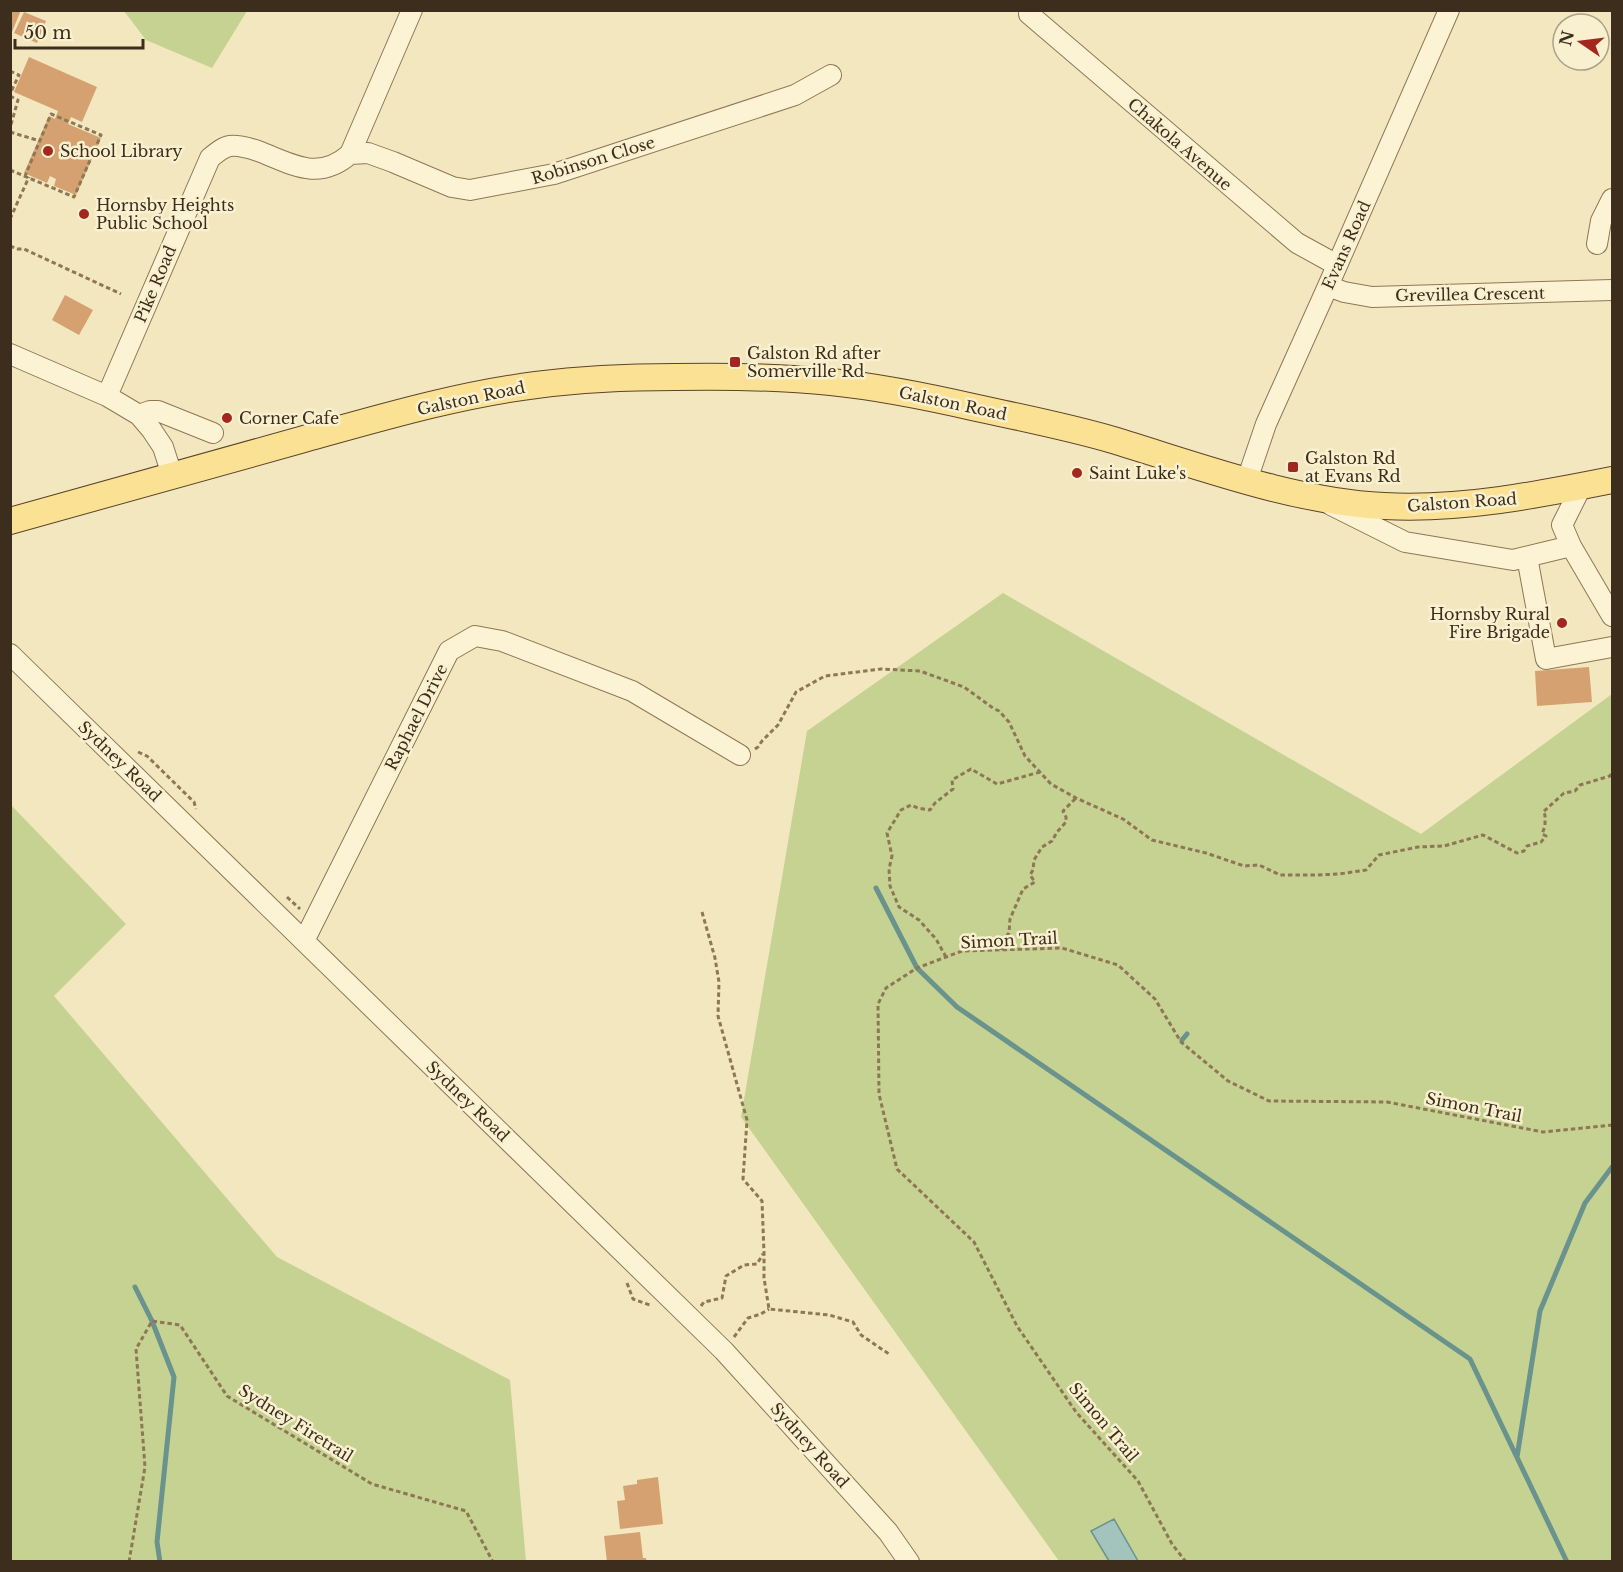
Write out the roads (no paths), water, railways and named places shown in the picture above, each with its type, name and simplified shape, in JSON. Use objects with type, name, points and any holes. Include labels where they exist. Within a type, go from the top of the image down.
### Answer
[{"type":"main road","name":"Galston Road","points":[[10,521],[358,424],[453,400],[538,384],[629,377],[774,377],[888,389],[1076,430],[1246,480],[1318,498],[1380,506],[1430,508],[1518,498],[1612,480]]},
{"type":"street","points":[[350,154],[412,10]]},
{"type":"street","name":"Evans Road","points":[[1246,480],[1266,424],[1449,10]]},
{"type":"street","name":"Chakola Avenue","points":[[1029,14],[1297,243],[1337,265]]},
{"type":"street","name":"Robinson Close","points":[[350,154],[368,153],[452,188],[470,190],[491,187],[554,174],[598,160],[795,95],[831,75]]},
{"type":"street","name":"Pike Road","points":[[107,396],[210,158],[229,146],[241,146],[305,169],[316,169],[331,167],[350,154]]},
{"type":"street","points":[[1597,244],[1601,221],[1612,199]]},
{"type":"street","name":"Grevillea Crescent","points":[[1328,286],[1344,292],[1372,297],[1612,290]]},
{"type":"street","points":[[10,354],[107,396],[138,415],[163,447],[172,476]]},
{"type":"street","points":[[138,415],[158,411],[213,433]]},
{"type":"street","points":[[1581,487],[1562,525],[1571,546],[1612,616]]},
{"type":"street","points":[[1318,498],[1405,542],[1513,560],[1571,546]]},
{"type":"street","points":[[1527,557],[1546,659],[1612,647]]},
{"type":"street","name":"Raphael Drive","points":[[304,941],[449,651],[475,636],[502,641],[632,692],[740,755]]},
{"type":"street","name":"Sydney Road","points":[[10,654],[724,1351],[888,1532],[909,1562]]},
{"type":"water","points":[[1114,1519],[1138,1561],[1109,1561],[1091,1531]]},
{"type":"waterway","points":[[876,888],[917,968],[957,1007],[1470,1359],[1567,1562]]},
{"type":"waterway","points":[[1182,1040],[1187,1034]]},
{"type":"waterway","points":[[1517,1457],[1540,1311],[1585,1203],[1612,1167]]},
{"type":"waterway","points":[[135,1287],[152,1321],[174,1377],[157,1542],[160,1562]]},
{"type":"place","name":"School Library","points":[[48,151]]},
{"type":"place","name":"Hornsby Heights Public School","points":[[84,214]]},
{"type":"place","name":"Galston Rd after Somerville Rd","points":[[735,362]]},
{"type":"place","name":"Corner Cafe","points":[[227,418]]},
{"type":"place","name":"Galston Rd at Evans Rd","points":[[1293,467]]},
{"type":"place","name":"Saint Luke's","points":[[1077,473]]},
{"type":"place","name":"Hornsby Rural Fire Brigade","points":[[1562,623]]}]
